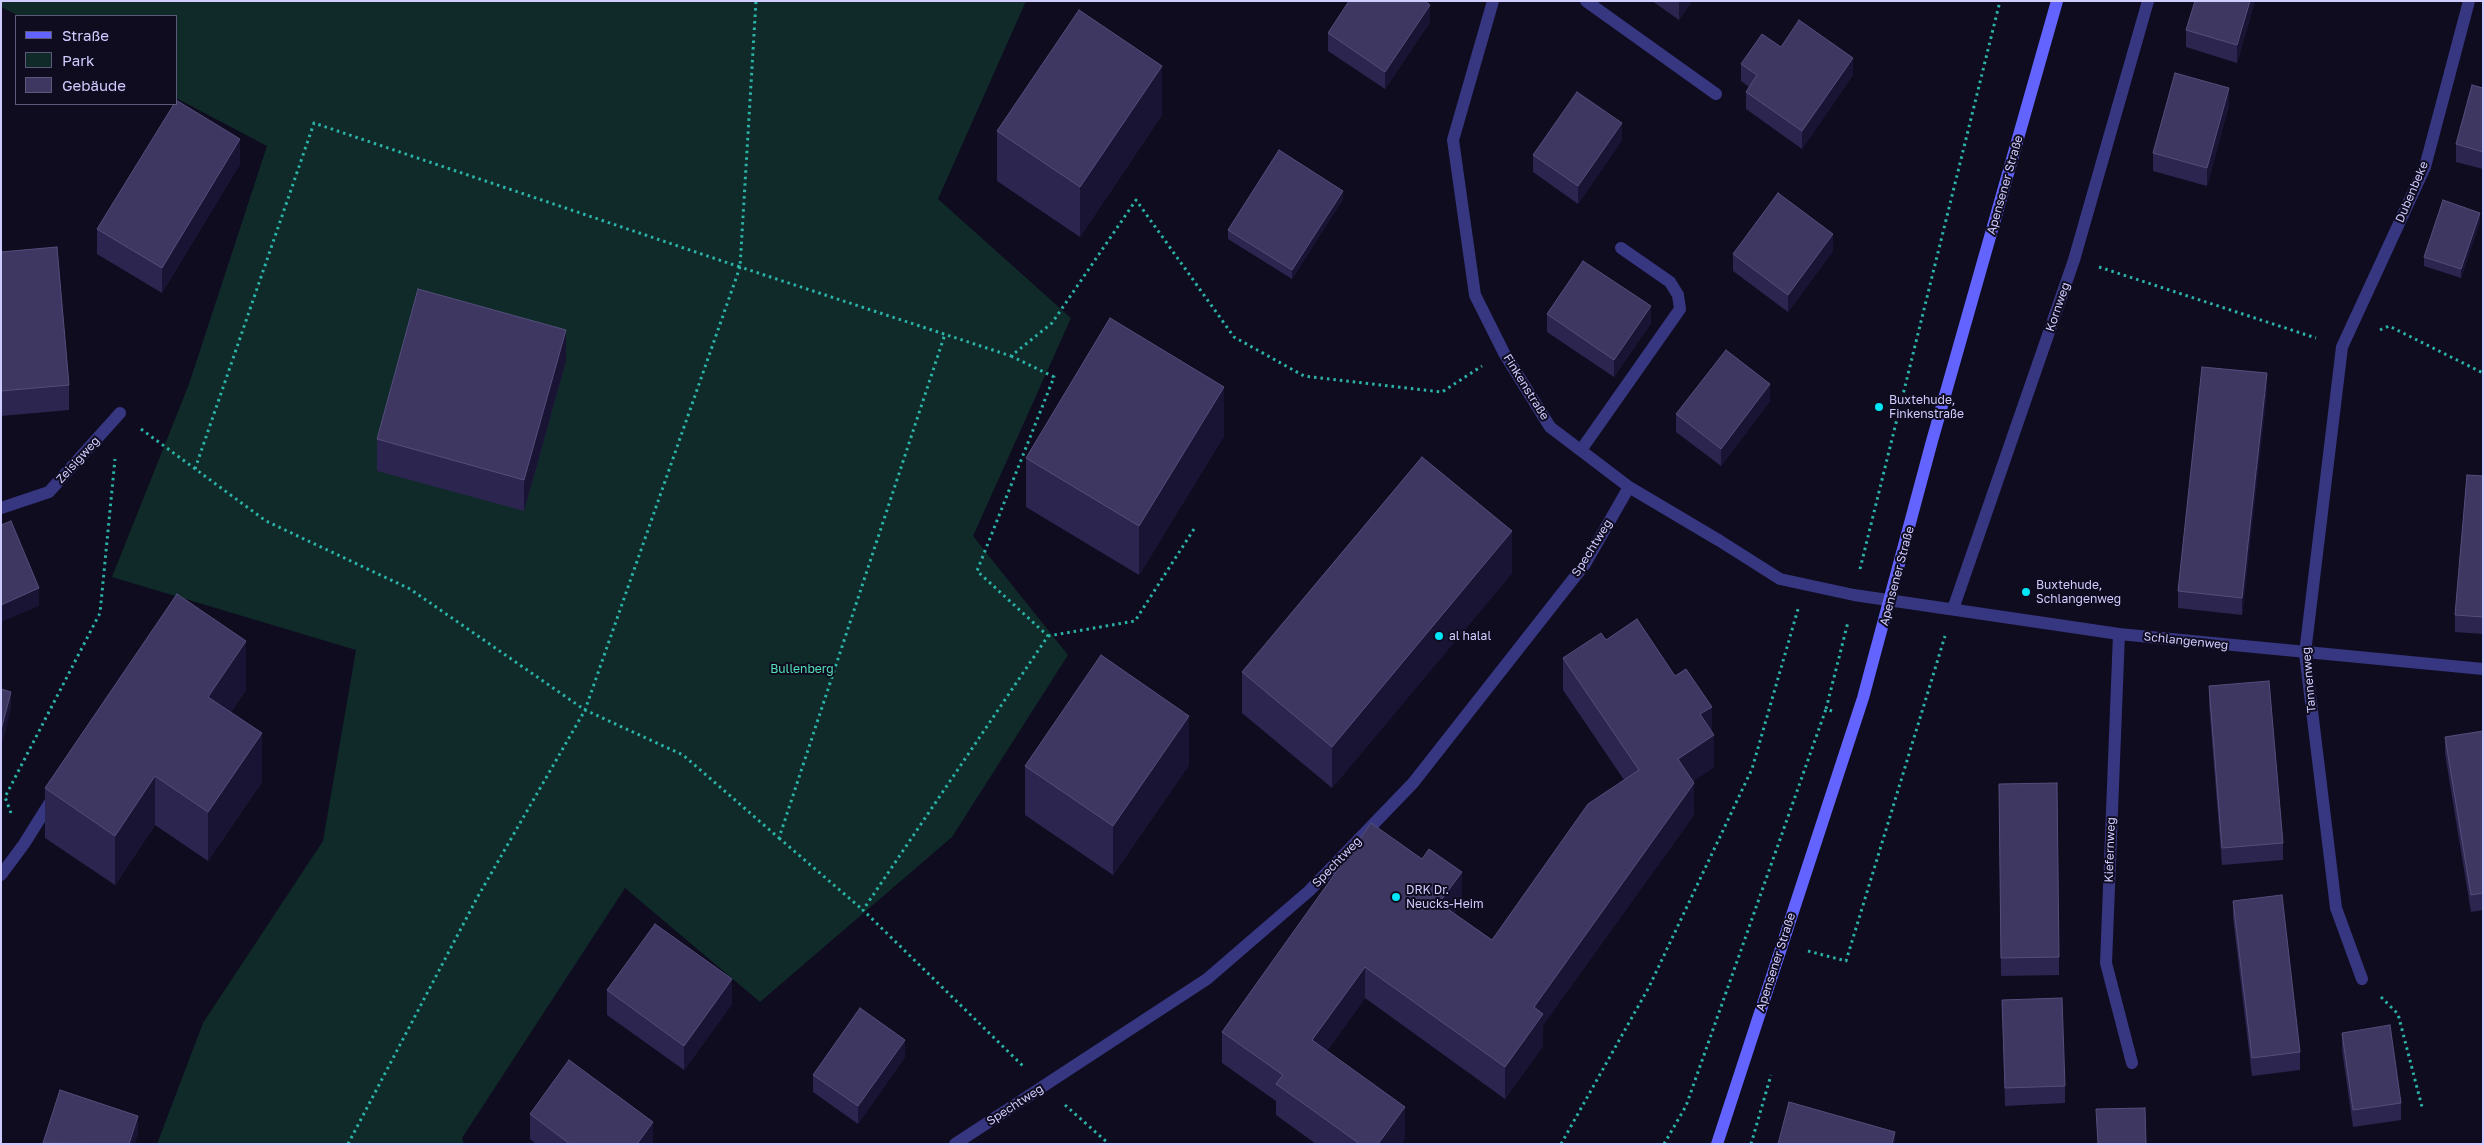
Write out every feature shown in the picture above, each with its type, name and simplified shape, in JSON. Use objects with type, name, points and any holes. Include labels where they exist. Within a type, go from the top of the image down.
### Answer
[{"type":"main road","name":"Apensener Straße","points":[[1716,1142],[1863,698],[1932,441],[2057,1]]},
{"type":"street","name":"Finkenstraße","points":[[1493,1],[1453,140],[1476,295],[1504,352],[1550,427],[1629,487],[1720,540],[1780,579],[1854,595],[1891,599]]},
{"type":"street","points":[[1586,1],[1716,94]]},
{"type":"street","name":"Kornweg","points":[[1953,609],[2074,260],[2148,1]]},
{"type":"street","name":"Dubenbeke","points":[[2342,347],[2425,167],[2469,1]]},
{"type":"street","points":[[1581,450],[1680,309],[1678,295],[1670,282],[1621,248]]},
{"type":"street","name":"Tannenweg","points":[[2342,347],[2305,653],[2336,908],[2362,979]]},
{"type":"street","name":"Zeisigweg","points":[[1,508],[49,492],[120,414]]},
{"type":"street","name":"Spechtweg","points":[[955,1144],[1208,979],[1309,891],[1426,767],[1585,564],[1629,487]]},
{"type":"street","name":"Schlangenweg","points":[[1891,599],[2119,634],[2483,669]]},
{"type":"street","name":"Kiefernweg","points":[[2119,634],[2106,963],[2132,1063]]},
{"type":"street","points":[[1,875],[24,844],[60,786]]},
{"type":"path","points":[[348,1144],[477,898],[585,710],[740,267],[756,1]]},
{"type":"path","points":[[1854,595],[2000,1]]},
{"type":"path","points":[[195,469],[314,123],[740,267],[1011,356],[1054,376],[977,572],[1048,636]]},
{"type":"path","points":[[1011,356],[1052,323],[1136,200],[1234,336],[1304,376],[1442,392],[1504,352]]},
{"type":"path","points":[[2074,260],[2342,347],[2389,326],[2483,373]]},
{"type":"path","points":[[779,838],[946,334]]},
{"type":"path","points":[[120,414],[266,521],[410,589],[585,710],[683,755],[863,910],[1044,1086],[1109,1144]]},
{"type":"path","points":[[24,844],[5,797],[100,613],[120,414]]},
{"type":"path","points":[[863,910],[1048,636],[1135,621],[1194,529]]},
{"type":"path","points":[[1561,1144],[1648,986],[1752,769],[1799,604]]},
{"type":"path","points":[[1804,960],[1806,950],[1846,961],[1953,609]]},
{"type":"path","points":[[1664,1144],[1686,1106],[1826,709]]},
{"type":"path","points":[[2362,979],[2398,1014],[2422,1107]]},
{"type":"path","points":[[1751,1144],[1772,1070]]},
{"type":"green space","name":"Bullenberg","points":[[1,1],[1026,1],[938,199],[1071,318],[973,536],[1068,655],[952,837],[760,1002],[625,888],[462,1138],[464,1144],[157,1144],[203,1023],[323,841],[356,650],[112,577],[189,384],[267,146],[178,99],[178,15],[17,15],[1,7]]},
{"type":"building","points":[[1349,1],[1425,1],[1430,5],[1385,72],[1328,33]]},
{"type":"building","points":[[2195,1],[2250,1],[2237,45],[2186,30]]},
{"type":"building","points":[[1079,10],[1162,66],[1080,187],[997,131]]},
{"type":"building","points":[[1799,20],[1853,58],[1802,131],[1746,92],[1757,75],[1741,64],[1762,34],[1781,47]]},
{"type":"building","points":[[2175,73],[2229,88],[2207,168],[2153,153]]},
{"type":"building","points":[[2472,85],[2483,88],[2483,152],[2456,144]]},
{"type":"building","points":[[1577,92],[1622,123],[1578,186],[1533,155]]},
{"type":"building","points":[[178,101],[240,139],[162,268],[97,229],[173,105],[178,105]]},
{"type":"building","points":[[1279,150],[1343,191],[1292,270],[1228,230]]},
{"type":"building","points":[[1778,193],[1833,234],[1788,295],[1733,254]]},
{"type":"building","points":[[2443,200],[2480,213],[2461,269],[2424,257]]},
{"type":"building","points":[[57,247],[69,385],[1,391],[1,252]]},
{"type":"building","points":[[1583,261],[1651,306],[1614,360],[1547,314]]},
{"type":"building","points":[[418,289],[566,330],[524,480],[377,439]]},
{"type":"building","points":[[1110,318],[1224,387],[1139,526],[1026,458]]},
{"type":"building","points":[[1726,350],[1770,384],[1721,449],[1676,414]]},
{"type":"building","points":[[2202,367],[2267,373],[2242,598],[2178,591]]},
{"type":"building","points":[[1422,457],[1512,531],[1332,747],[1242,672]]},
{"type":"building","points":[[2467,475],[2483,476],[2483,617],[2455,615]]},
{"type":"building","points":[[11,521],[39,588],[1,605],[1,525]]},
{"type":"building","points":[[177,594],[246,641],[208,697],[262,733],[208,812],[155,776],[115,836],[45,788]]},
{"type":"building","name":"DRK Dr. Neucks-Heim","points":[[1637,619],[1675,676],[1686,669],[1712,707],[1700,714],[1714,735],[1678,759],[1694,783],[1534,1007],[1543,1014],[1505,1067],[1365,967],[1312,1040],[1405,1107],[1378,1144],[1360,1144],[1276,1084],[1283,1075],[1222,1032],[1371,823],[1422,859],[1429,849],[1462,872],[1439,903],[1492,940],[1588,804],[1639,770],[1563,658],[1601,633],[1606,640]]},
{"type":"building","points":[[1101,655],[1189,716],[1113,826],[1025,766]]},
{"type":"building","points":[[2269,681],[2283,843],[2222,848],[2209,686]]},
{"type":"building","points":[[1,689],[11,692],[1,730]]},
{"type":"building","points":[[2483,731],[2483,893],[2471,895],[2445,737]]},
{"type":"building","points":[[2057,783],[2059,957],[2001,958],[1999,784]]},
{"type":"building","points":[[2282,895],[2300,1052],[2252,1058],[2233,901]]},
{"type":"building","points":[[655,924],[732,979],[684,1046],[607,990]]},
{"type":"building","points":[[2062,998],[2065,1086],[2005,1088],[2002,1000]]},
{"type":"building","points":[[860,1008],[905,1040],[858,1106],[813,1075]]},
{"type":"building","points":[[2390,1025],[2401,1103],[2353,1110],[2342,1033]]},
{"type":"building","points":[[569,1060],[653,1122],[637,1144],[570,1144],[530,1114]]},
{"type":"building","points":[[60,1090],[138,1116],[129,1144],[43,1143]]},
{"type":"building","points":[[1789,1102],[1895,1132],[1892,1144],[1778,1144]]},
{"type":"building","points":[[2145,1108],[2146,1144],[2098,1144],[2096,1109]]},
{"type":"place","name":"Buxtehude, Finkenstraße","points":[[1879,407]]},
{"type":"place","name":"Buxtehude, Schlangenweg","points":[[2026,592]]},
{"type":"place","name":"al halal","points":[[1439,636]]},
{"type":"place","name":"DRK Dr. Neucks-Heim","points":[[1396,897]]}]
